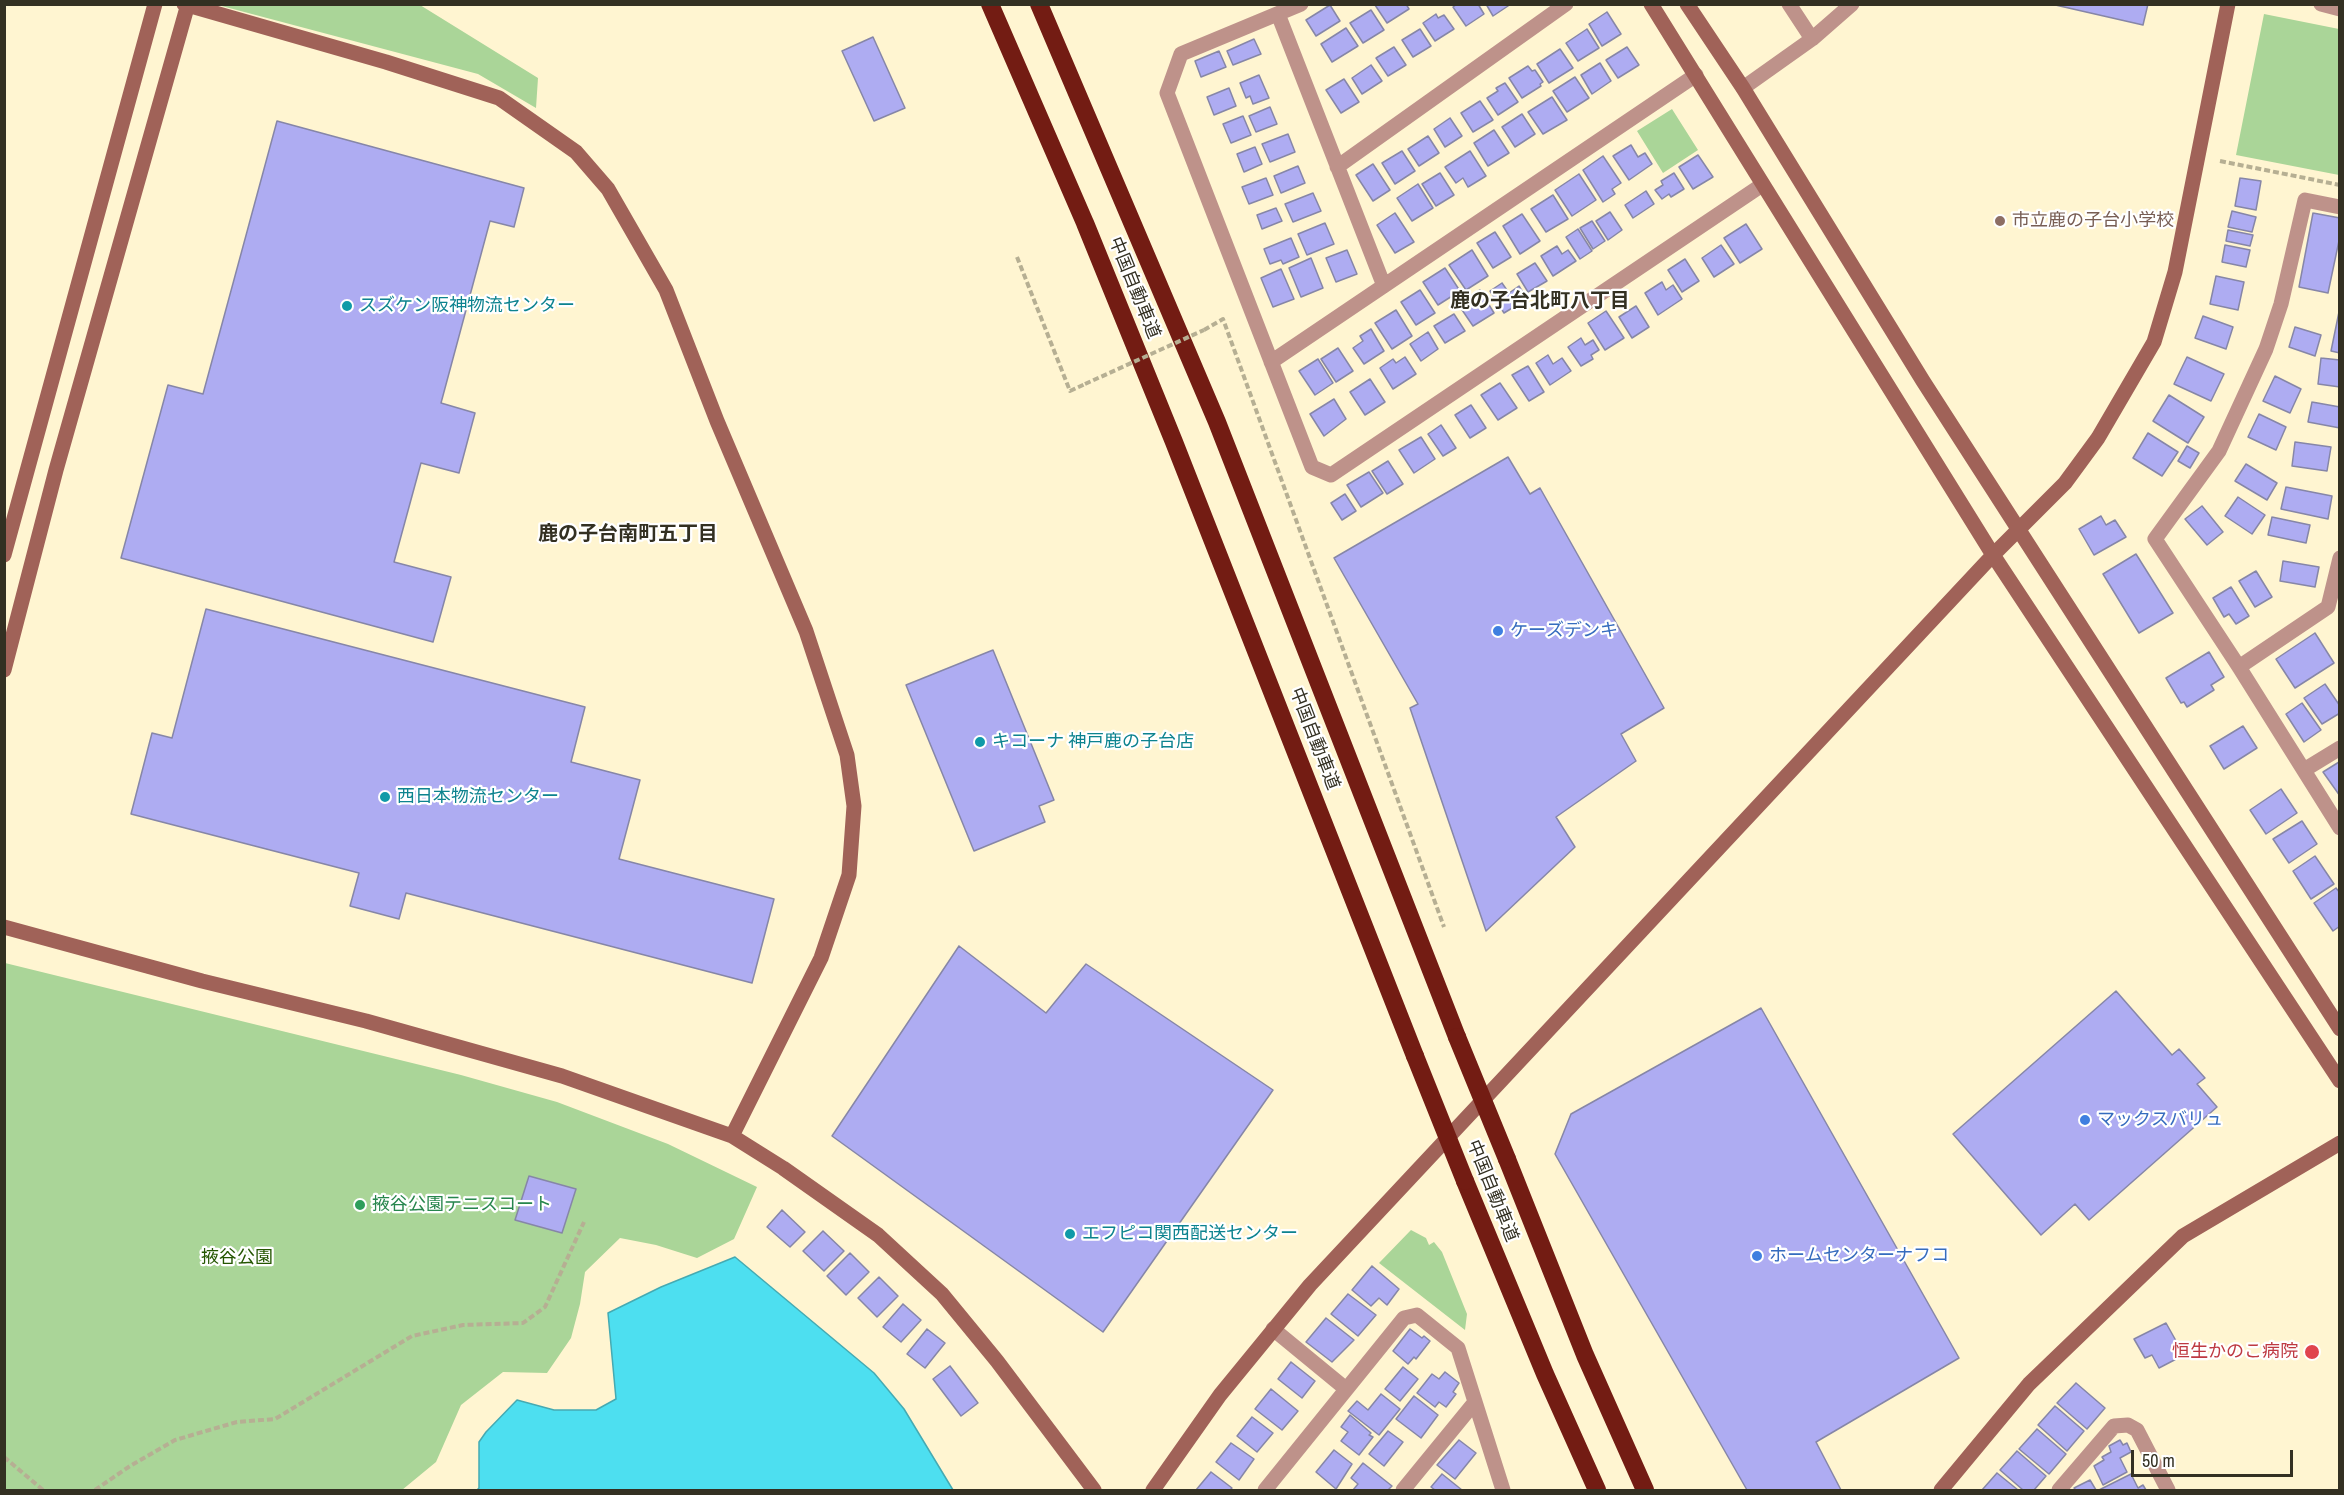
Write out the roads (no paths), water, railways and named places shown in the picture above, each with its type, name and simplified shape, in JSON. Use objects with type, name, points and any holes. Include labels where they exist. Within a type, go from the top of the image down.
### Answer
[{"type":"highway","name":"中国自動車道","points":[[990,4],[1085,223],[1174,442],[1465,1181],[1545,1374],[1597,1491]]},
{"type":"highway","name":"中国自動車道","points":[[1040,4],[1216,422],[1506,1160],[1585,1355],[1645,1491]]},
{"type":"street","points":[[4,555],[155,4]]},
{"type":"street","points":[[1301,4],[1181,54],[1167,93],[1312,467],[1330,475],[1762,185]]},
{"type":"street","points":[[1337,167],[1544,11],[1566,4]]},
{"type":"street","points":[[1650,4],[1993,555],[2340,1081]]},
{"type":"street","points":[[1687,4],[1743,88],[1923,381],[2340,1029]]},
{"type":"street","points":[[1789,4],[1812,39]]},
{"type":"street","points":[[1743,88],[1812,39],[1852,4]]},
{"type":"street","points":[[1153,1491],[1220,1395],[1310,1285],[1993,555],[2065,483],[2098,438],[2154,342],[2175,272],[2228,4]]},
{"type":"street","points":[[2321,4],[2340,9]]},
{"type":"street","points":[[4,670],[56,470],[186,5],[386,62],[500,98],[576,152],[608,189],[666,290],[717,421],[806,631],[848,755],[854,806],[849,875],[821,957],[732,1136]]},
{"type":"street","points":[[1278,14],[1384,286]]},
{"type":"street","points":[[1271,362],[1696,75]]},
{"type":"street","points":[[2340,207],[2305,200],[2281,304],[2266,349],[2219,451],[2155,539],[2340,828]]},
{"type":"street","points":[[2239,667],[2328,607],[2340,558]]},
{"type":"street","points":[[2304,770],[2340,748]]},
{"type":"street","points":[[4,927],[202,981],[366,1021],[552,1073],[732,1136],[783,1168],[878,1234],[942,1294],[997,1361],[1094,1491]]},
{"type":"street","points":[[1941,1491],[2029,1384],[2183,1236],[2340,1143]]},
{"type":"street","points":[[1265,1491],[1404,1318],[1417,1315],[1458,1348],[1503,1491]]},
{"type":"street","points":[[1273,1329],[1346,1389]]},
{"type":"street","points":[[1404,1491],[1475,1402]]},
{"type":"street","points":[[2059,1491],[2114,1426],[2128,1425],[2137,1430],[2168,1491]]},
{"type":"water","points":[[735,1257],[874,1373],[904,1409],[953,1490],[477,1490],[479,1488],[479,1442],[517,1400],[554,1410],[596,1410],[616,1399],[608,1313],[661,1287]]},
{"type":"place","name":"市立鹿の子台小学校","points":[[2000,221]]},
{"type":"place","name":"スズケン阪神物流センター","points":[[347,306]]},
{"type":"place","name":"ケーズデンキ","points":[[1498,631]]},
{"type":"place","name":"キコーナ 神戸鹿の子台店","points":[[980,742]]},
{"type":"place","name":"西日本物流センター","points":[[385,797]]},
{"type":"place","name":"マックスバリュ","points":[[2085,1120]]},
{"type":"place","name":"掖谷公園テニスコート","points":[[360,1205]]},
{"type":"place","name":"エフピコ関西配送センター","points":[[1070,1234]]},
{"type":"place","name":"ホームセンターナフコ","points":[[1757,1256]]},
{"type":"place","name":"恒生かのこ病院","points":[[2312,1352]]},
{"type":"district","name":"鹿の子台北町八丁目","points":[[1540,302]]},
{"type":"district","name":"鹿の子台南町五丁目","points":[[628,535]]},
{"type":"park label","name":"掖谷公園","points":[[237,1258]]}]
